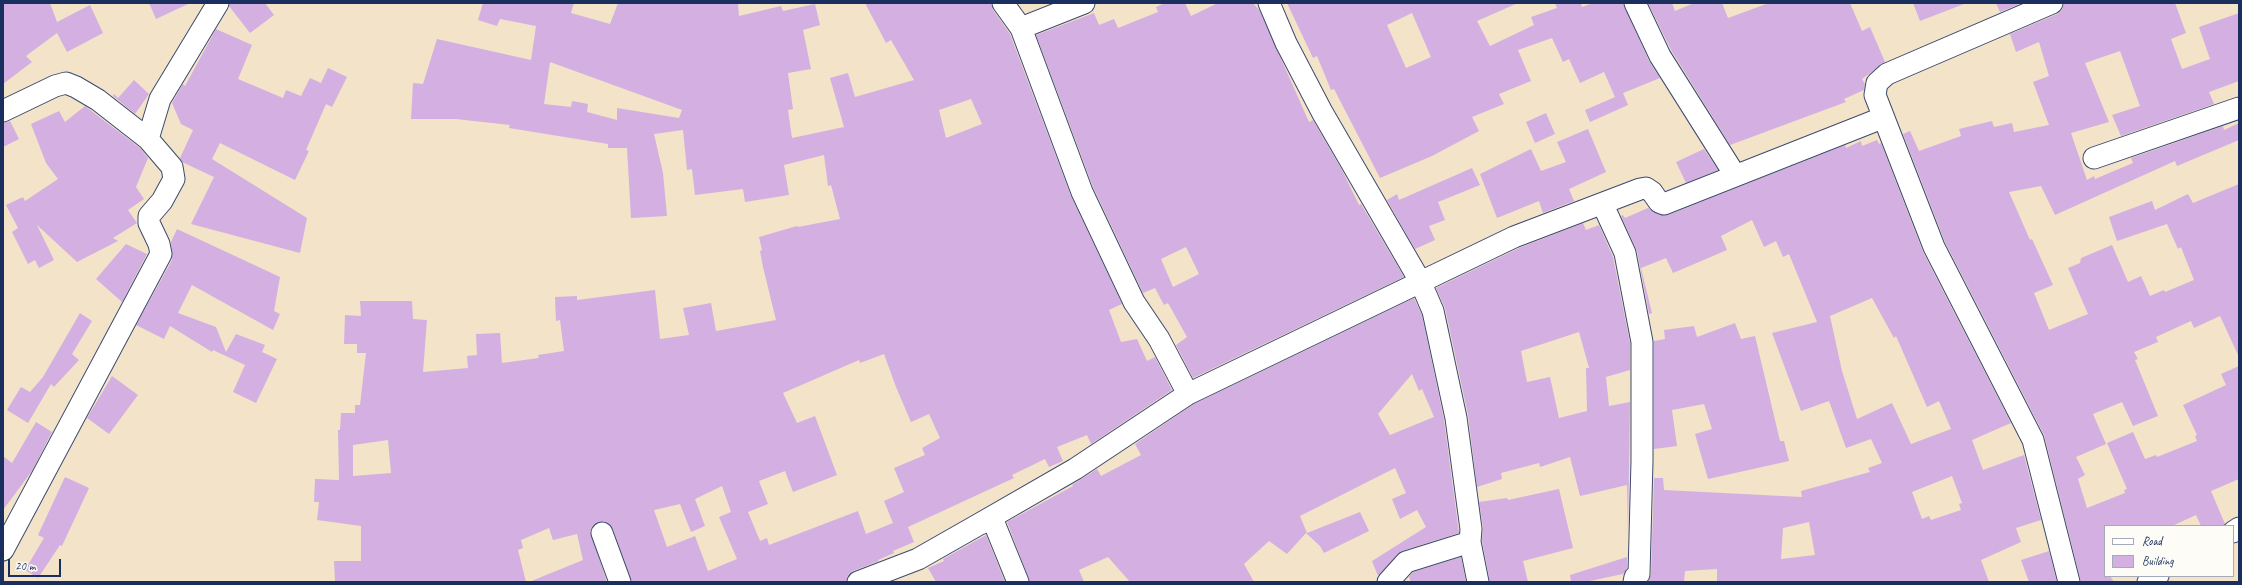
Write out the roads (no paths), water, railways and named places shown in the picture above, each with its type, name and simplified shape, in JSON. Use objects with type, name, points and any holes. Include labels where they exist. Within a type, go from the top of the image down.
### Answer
[{"type":"street","points":[[148,140],[160,99],[218,3]]},
{"type":"street","points":[[1003,3],[1021,28],[1082,192],[1134,302],[1159,339],[1188,394]]},
{"type":"street","points":[[1021,28],[1084,3]]},
{"type":"street","points":[[1269,3],[1286,43],[1322,112],[1420,281],[1433,311],[1456,418],[1471,530],[1470,542],[1478,582]]},
{"type":"street","points":[[1635,3],[1660,56],[1735,175]]},
{"type":"street","points":[[2052,3],[1887,74],[1877,83],[1875,95],[1882,118],[1934,247],[2033,440],[2069,582]]},
{"type":"street","points":[[3,111],[56,86],[66,83],[98,100],[148,140],[172,167],[174,179],[162,201],[149,216],[149,223],[159,244],[161,254],[3,550]]},
{"type":"street","points":[[2094,158],[2239,108]]},
{"type":"street","points":[[858,582],[918,559],[976,526],[1081,465],[1188,394],[1514,237],[1646,188],[1652,192],[1659,202],[1664,204],[1882,118]]},
{"type":"street","points":[[1603,205],[1625,253],[1642,342],[1642,461],[1639,574],[1635,577],[1634,582]]},
{"type":"street","points":[[976,526],[992,518],[1018,582]]},
{"type":"street","points":[[602,533],[620,582]]},
{"type":"street","points":[[1388,582],[1406,562],[1470,542]]}]
